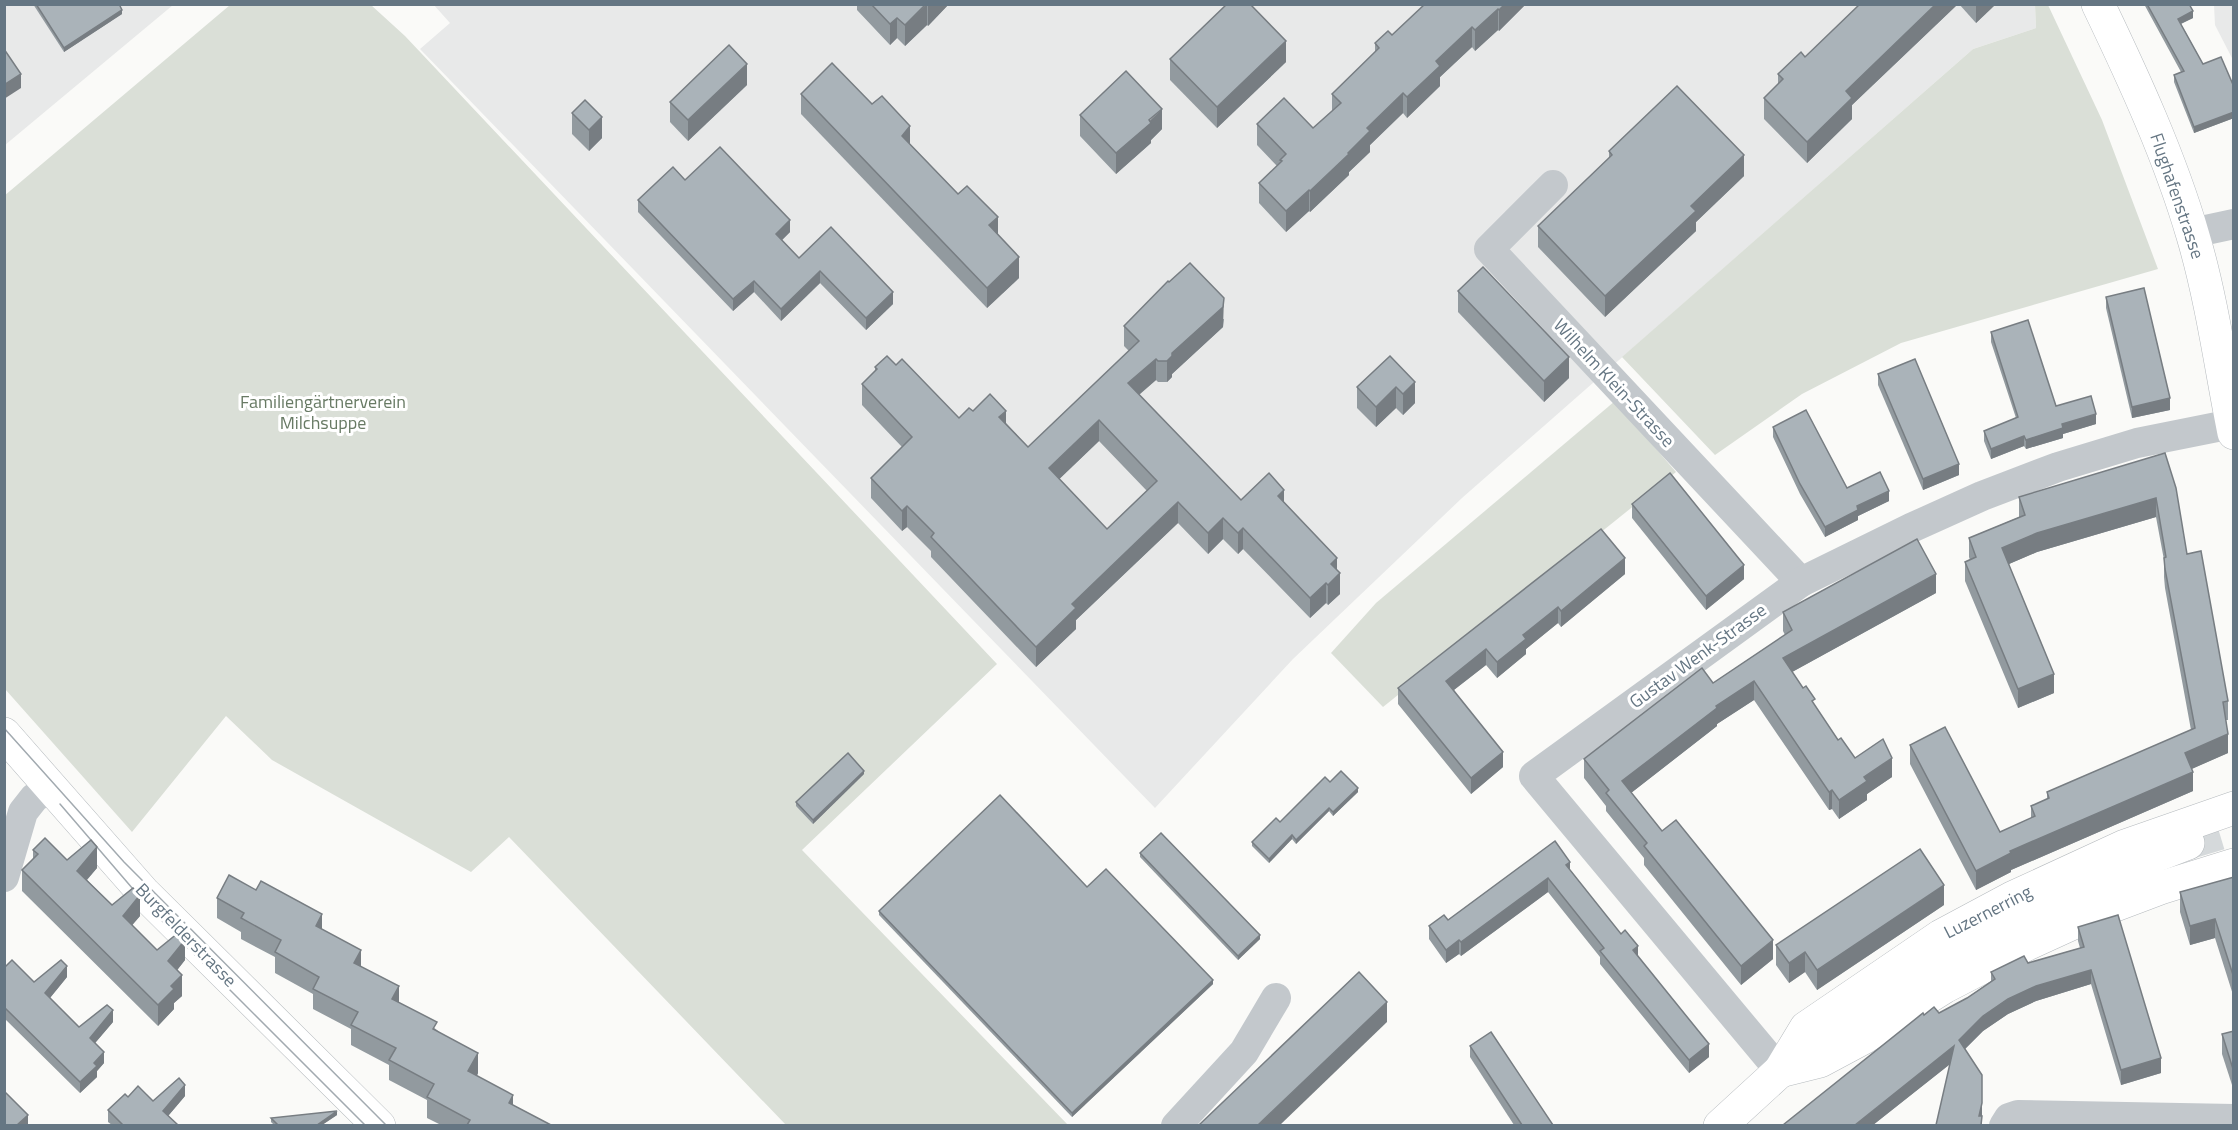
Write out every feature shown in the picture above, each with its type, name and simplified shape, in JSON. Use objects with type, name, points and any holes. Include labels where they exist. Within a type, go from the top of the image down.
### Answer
[{"type":"main road","name":"Flughafenstrasse","points":[[2098,4],[2133,77],[2192,233],[2200,262],[2233,429]]},
{"type":"main road","name":"Burgfelderstrasse","points":[[4,734],[143,892],[374,1124]]},
{"type":"main road","name":"Luzernerring","points":[[1720,1125],[1780,1071],[1806,1028],[1834,1006],[1941,936],[2012,898],[2125,846],[2234,808]]},
{"type":"main road","points":[[1780,1071],[1825,1034],[1896,985],[1968,943],[2086,884],[2191,851]]},
{"type":"main road","name":"Luzernerring","points":[[1780,1071],[1820,1061],[1863,1038],[1944,987],[2066,926],[2154,890],[2234,865]]},
{"type":"street","name":"Wilhelm Klein-Strasse","points":[[1553,185],[1489,249],[1801,582]]},
{"type":"street","points":[[2192,233],[2234,224]]},
{"type":"street","name":"Gustav Wenk-Strasse","points":[[1780,1071],[1534,776],[1801,582],[1932,519],[2058,467],[2137,443],[2233,429]]},
{"type":"street","points":[[4,877],[23,812],[34,798],[50,786]]},
{"type":"street","points":[[1176,1125],[1244,1053],[1276,998]]},
{"type":"street","points":[[2011,1120],[2234,1119]]},
{"type":"shaded area","points":[[433,4],[2035,4],[2036,28],[1973,49],[1462,498],[1293,659],[1155,808],[420,49],[450,23]]},
{"type":"shaded area","points":[[5,5],[173,5],[5,145]]},
{"type":"shaded area","points":[[2214,5],[2233,5],[2233,60],[2215,25]]},
{"type":"green space","name":"Familiengärtnerverein Milchsuppe","points":[[230,5],[371,5],[405,36],[997,664],[802,850],[1068,1125],[786,1125],[509,837],[471,872],[272,760],[226,716],[132,832],[5,689],[4,196]]},
{"type":"green space","points":[[2035,5],[2048,5],[2102,120],[2158,269],[1901,343],[1802,394],[1715,455],[1622,357],[1973,49],[2036,28]]},
{"type":"green space","points":[[1615,401],[1676,472],[1383,707],[1331,653],[1376,603]]},
{"type":"building","points":[[36,4],[119,4],[122,10],[64,48]]},
{"type":"building","points":[[871,4],[926,4],[905,25],[897,18],[890,24]]},
{"type":"building","points":[[1227,4],[1250,4],[1286,41],[1217,107],[1170,59]]},
{"type":"building","points":[[1425,4],[1505,4],[1475,30],[1472,27],[1436,61],[1440,66],[1407,97],[1403,93],[1367,128],[1370,131],[1349,154],[1286,211],[1259,183],[1282,161],[1280,160],[1286,154],[1257,124],[1284,98],[1313,128],[1341,103],[1332,94],[1379,48],[1375,43],[1388,31],[1392,35]]},
{"type":"building","points":[[1860,4],[1936,4],[1846,91],[1852,98],[1807,142],[1764,98],[1783,79],[1778,74],[1801,52],[1805,57]]},
{"type":"building","points":[[2147,4],[2189,4],[2193,11],[2178,19],[2203,64],[2221,57],[2234,87],[2234,112],[2194,127],[2174,75],[2184,71]]},
{"type":"building","points":[[729,45],[747,64],[688,120],[670,102]]},
{"type":"building","points":[[4,49],[21,74],[4,85]]},
{"type":"building","points":[[832,63],[872,104],[882,96],[910,126],[902,136],[958,194],[967,186],[998,217],[989,225],[1019,257],[987,288],[801,94]]},
{"type":"building","points":[[1126,71],[1162,109],[1149,120],[1151,123],[1116,153],[1080,115]]},
{"type":"building","points":[[1677,86],[1744,155],[1691,206],[1696,211],[1605,296],[1538,226],[1612,155],[1609,151]]},
{"type":"building","points":[[585,100],[602,117],[589,130],[572,113]]},
{"type":"building","points":[[720,147],[790,220],[776,234],[799,258],[831,227],[893,292],[866,318],[820,271],[781,309],[754,281],[733,299],[638,200],[673,167],[685,180]]},
{"type":"building","points":[[1190,263],[1224,298],[1223,307],[1172,353],[1167,361],[1156,359],[1128,383],[1241,500],[1269,473],[1284,490],[1278,496],[1337,558],[1331,564],[1340,573],[1310,598],[1243,528],[1238,533],[1223,518],[1208,533],[1178,502],[1072,604],[1076,608],[1036,647],[931,537],[934,533],[907,506],[902,511],[871,478],[912,437],[862,384],[887,356],[896,365],[902,359],[959,418],[969,408],[973,411],[990,394],[1006,411],[999,417],[1028,447],[1139,341],[1124,326]],"holes":[[[1099,420],[1157,481],[1107,529],[1049,468]]]},
{"type":"building","points":[[1483,267],[1569,357],[1544,381],[1458,291]]},
{"type":"building","points":[[2144,288],[2170,398],[2132,407],[2106,297]]},
{"type":"building","points":[[2028,320],[2056,406],[2091,396],[2096,414],[2062,424],[2063,428],[2026,440],[2024,436],[1991,449],[1984,431],[2018,417],[1991,332]]},
{"type":"building","points":[[1390,356],[1415,382],[1403,394],[1396,387],[1376,407],[1357,387]]},
{"type":"building","points":[[1915,359],[1959,464],[1923,479],[1878,374]]},
{"type":"building","points":[[1806,410],[1847,488],[1880,472],[1889,491],[1857,506],[1858,510],[1825,527],[1800,484],[1773,427]]},
{"type":"building","points":[[2165,453],[2176,488],[2187,554],[2201,551],[2228,701],[2223,702],[2228,734],[2185,753],[2193,772],[2010,851],[2011,853],[1976,871],[1910,745],[1945,727],[2000,832],[2035,816],[2031,806],[2049,798],[2047,792],[2195,728],[2165,569],[2164,558],[2166,557],[2156,498],[2037,533],[2002,548],[2054,674],[2018,689],[1965,562],[1976,557],[1969,538],[2025,515],[2019,497]]},
{"type":"building","points":[[1670,473],[1744,565],[1706,596],[1632,504]]},
{"type":"building","points":[[1601,529],[1625,558],[1561,611],[1558,607],[1523,635],[1526,639],[1497,662],[1486,649],[1446,681],[1503,752],[1471,778],[1398,688]]},
{"type":"building","points":[[1917,539],[1936,574],[1783,658],[1803,688],[1806,686],[1815,699],[1812,701],[1838,740],[1841,738],[1855,758],[1883,739],[1892,758],[1864,777],[1867,781],[1839,800],[1832,790],[1829,792],[1754,681],[1716,706],[1717,708],[1622,781],[1662,831],[1676,820],[1773,940],[1741,966],[1644,846],[1647,843],[1606,793],[1609,790],[1584,759],[1702,668],[1713,683],[1792,630],[1783,612]]},
{"type":"building","points":[[848,753],[864,771],[813,820],[796,802]]},
{"type":"building","points":[[1341,771],[1358,788],[1333,812],[1329,808],[1296,840],[1292,835],[1269,859],[1252,842],[1276,818],[1280,822],[1325,777],[1330,782]]},
{"type":"building","points":[[1000,795],[1087,887],[1106,869],[1213,980],[1072,1113],[879,911]]},
{"type":"building","points":[[1161,833],[1260,935],[1238,956],[1140,853]]},
{"type":"building","points":[[45,838],[67,860],[91,840],[97,847],[77,871],[112,905],[133,888],[140,895],[123,916],[157,950],[178,933],[185,940],[168,961],[182,975],[171,986],[174,989],[158,1005],[22,870],[38,854],[33,850]]},
{"type":"building","points":[[1555,841],[1570,862],[1566,865],[1621,934],[1625,930],[1638,946],[1633,950],[1709,1044],[1689,1060],[1600,951],[1604,948],[1548,878],[1461,942],[1459,940],[1446,950],[1429,926],[1444,915],[1448,920]]},
{"type":"building","points":[[1920,849],[1944,885],[1817,970],[1805,952],[1789,963],[1776,945]]},
{"type":"building","points":[[229,875],[256,890],[261,881],[322,914],[316,926],[361,950],[354,963],[399,986],[392,999],[437,1022],[433,1029],[478,1053],[468,1071],[513,1095],[509,1103],[551,1125],[467,1125],[470,1120],[427,1097],[434,1084],[389,1060],[396,1048],[351,1025],[358,1012],[313,989],[319,977],[275,952],[281,940],[241,918],[244,913],[217,898]]},
{"type":"building","points":[[2234,877],[2234,978],[2215,919],[2190,926],[2180,892]]},
{"type":"building","points":[[2118,915],[2161,1058],[2121,1070],[2091,970],[2036,986],[2008,999],[1983,1016],[1959,1040],[1982,1075],[1982,1103],[1979,1116],[1982,1116],[1981,1125],[1936,1125],[1954,1046],[1855,1125],[1783,1125],[1923,1013],[1924,1015],[1934,1007],[1939,1013],[1967,998],[1995,979],[1991,972],[2024,956],[2028,963],[2084,947],[2078,927]]},
{"type":"building","points":[[12,960],[34,982],[61,960],[67,966],[45,993],[79,1027],[107,1005],[113,1010],[90,1038],[104,1052],[94,1063],[97,1066],[80,1082],[4,1007],[4,968]]},
{"type":"building","points":[[1359,972],[1387,1002],[1258,1125],[1199,1125]]},
{"type":"building","points":[[2234,1031],[2234,1069],[2233,1069],[2222,1034]]},
{"type":"building","points":[[1491,1032],[1553,1125],[1522,1125],[1470,1046]]},
{"type":"building","points":[[179,1078],[185,1085],[163,1111],[178,1125],[123,1125],[108,1110],[125,1094],[128,1097],[138,1086],[153,1101]]},
{"type":"building","points":[[4,1091],[28,1115],[17,1125],[4,1125]]},
{"type":"building","points":[[337,1111],[317,1125],[278,1125],[271,1118]]},
{"type":"tunnel","points":[[2188,843],[2234,829]]},
{"type":"tram line","points":[[4,728],[124,862],[387,1126]]},
{"type":"tram line","points":[[60,804],[145,903],[366,1126]]}]
